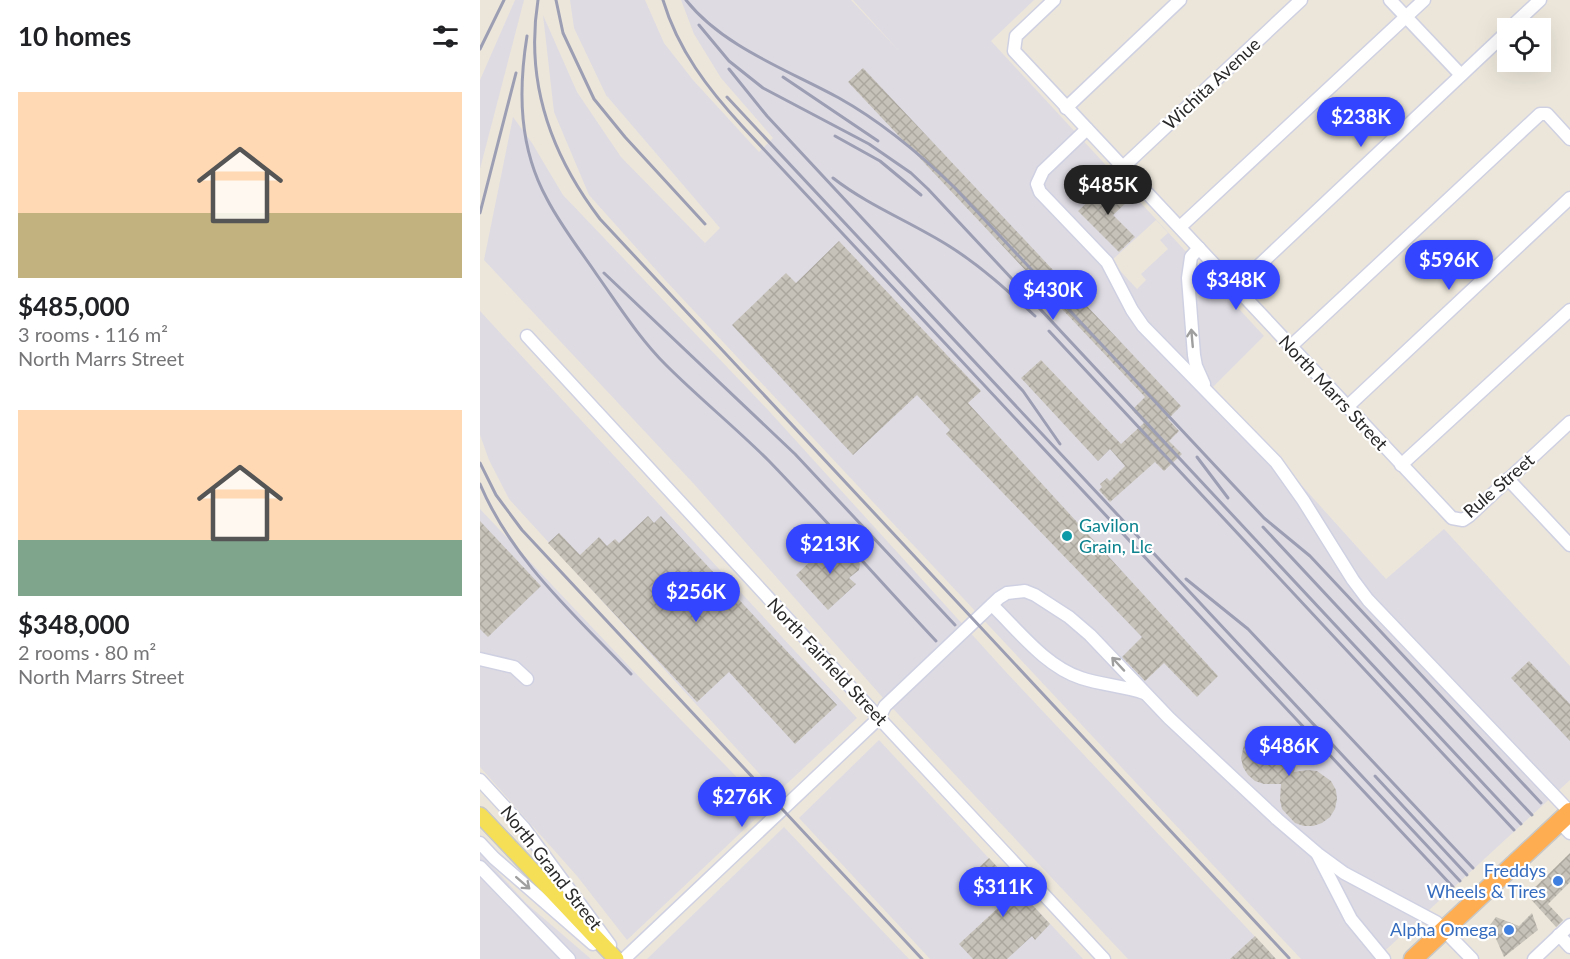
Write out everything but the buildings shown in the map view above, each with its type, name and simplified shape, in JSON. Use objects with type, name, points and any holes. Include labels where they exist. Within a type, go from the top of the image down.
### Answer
[{"type":"highway","points":[[1413,959],[1567,820]]},
{"type":"main road","name":"North Grand Street","points":[[480,815],[616,959]]},
{"type":"street","name":"North Marrs Street","points":[[1054,0],[1016,36],[1014,51],[1428,494]]},
{"type":"street","points":[[1066,108],[1179,0]]},
{"type":"street","name":"Wichita Avenue","points":[[1123,168],[1301,0]]},
{"type":"street","points":[[1390,0],[1461,75]]},
{"type":"street","points":[[1180,227],[1424,0]]},
{"type":"street","points":[[1521,18],[1540,0]]},
{"type":"street","points":[[1235,288],[1497,41]]},
{"type":"street","points":[[1290,346],[1540,114],[1547,114],[1570,138]]},
{"type":"street","points":[[1087,129],[1043,171],[1037,184],[1040,192],[1107,262],[1143,326],[1276,462],[1368,600],[1567,820]]},
{"type":"street","points":[[1347,407],[1570,198]]},
{"type":"street","points":[[1199,248],[1191,257],[1188,278],[1196,366],[1209,393]]},
{"type":"street","points":[[1401,465],[1570,309]]},
{"type":"street","name":"North Fairfield Street","points":[[527,336],[1104,959]]},
{"type":"street","name":"Rule Street","points":[[1428,494],[1452,519],[1463,520],[1570,422]]},
{"type":"street","points":[[1508,479],[1570,545]]},
{"type":"street","points":[[624,959],[879,718],[885,706],[992,605],[1007,593],[1025,591],[1069,617],[1090,635],[1146,694],[1260,803],[1318,854],[1344,873],[1395,902],[1426,916],[1444,930],[1472,959]]},
{"type":"street","points":[[992,605],[1058,666],[1081,678],[1122,686],[1146,694]]},
{"type":"street","points":[[480,659],[514,667],[527,679]]},
{"type":"street","name":"North Grand Street","points":[[480,780],[541,850],[614,950],[616,959]]},
{"type":"street","name":"North Grand Street","points":[[480,843],[494,858],[616,959]]},
{"type":"street","points":[[1318,854],[1351,920],[1384,959]]},
{"type":"street","points":[[480,867],[569,959]]},
{"type":"street","points":[[1534,959],[1570,925]]},
{"type":"street","points":[[1559,935],[1570,947]]},
{"type":"shaded area","points":[[515,0],[524,0],[480,169],[480,80]]},
{"type":"shaded area","points":[[570,0],[645,0],[664,43],[693,80],[759,152],[773,138],[721,78],[694,34],[681,0],[851,0],[900,52],[853,0],[1034,0],[991,41],[1264,336],[1213,387],[1386,579],[1444,529],[1570,666],[1570,780],[1376,959],[1301,959],[666,281],[589,195],[554,112],[543,15],[577,92],[621,157],[705,243],[720,228],[606,95],[574,28]],"holes":[[[1156,220],[1168,233],[1160,240],[1168,249],[1141,274],[1146,280],[1137,289],[1111,261]]]},
{"type":"shaded area","points":[[513,117],[532,143],[563,195],[769,411],[1006,672],[1276,959],[1128,959],[884,699],[694,484],[484,260]]},
{"type":"shaded area","points":[[480,311],[857,718],[777,793],[509,499],[489,460],[480,435]]},
{"type":"shaded area","points":[[480,509],[767,808],[627,940],[577,876],[480,767]]},
{"type":"shaded area","points":[[879,740],[1083,959],[930,959],[799,818]]},
{"type":"shaded area","points":[[784,827],[909,959],[647,959]]},
{"type":"shaded area","points":[[480,853],[527,904],[591,959],[480,959]]},
{"type":"railway","points":[[480,49],[504,0]]},
{"type":"railway","points":[[538,0],[535,59],[546,116],[555,143],[568,169],[600,219],[1289,958]]},
{"type":"railway","points":[[556,0],[563,33],[594,99],[625,137],[705,224]]},
{"type":"railway","points":[[663,0],[686,52],[706,83],[730,113],[1453,887]]},
{"type":"railway","points":[[686,0],[701,17],[737,44],[855,107],[900,139],[942,175],[1264,518],[1310,556],[1541,803]]},
{"type":"railway","points":[[699,25],[729,61],[763,88],[869,144],[911,173],[928,189],[1521,824]]},
{"type":"railway","points":[[527,36],[522,78],[526,140],[538,180],[564,228],[656,355],[769,461],[936,641]]},
{"type":"railway","points":[[729,69],[767,116],[1023,391],[1060,444]]},
{"type":"railway","points":[[480,213],[516,73]]},
{"type":"railway","points":[[783,77],[878,141]]},
{"type":"railway","points":[[727,97],[1460,881]]},
{"type":"railway","points":[[835,136],[880,161],[921,195]]},
{"type":"railway","points":[[833,178],[861,197],[935,237],[961,254],[994,279],[1035,316]]},
{"type":"railway","points":[[604,273],[795,454],[955,625]]},
{"type":"railway","points":[[1049,331],[1514,830]]},
{"type":"railway","points":[[1197,457],[1228,498]]},
{"type":"railway","points":[[480,463],[496,495],[522,530],[922,959]]},
{"type":"railway","points":[[480,484],[493,512],[527,562],[567,608],[631,674]]},
{"type":"railway","points":[[1263,527],[1532,815]]},
{"type":"railway","points":[[1186,579],[1248,629],[1473,868]]},
{"type":"railway","points":[[1375,776],[1467,875]]},
{"type":"place","name":"Gavilon Grain, Llc","points":[[1067,536]]},
{"type":"place","name":"Freddys Wheels & Tires","points":[[1558,881]]},
{"type":"place","name":"Alpha Omega","points":[[1509,930]]}]
